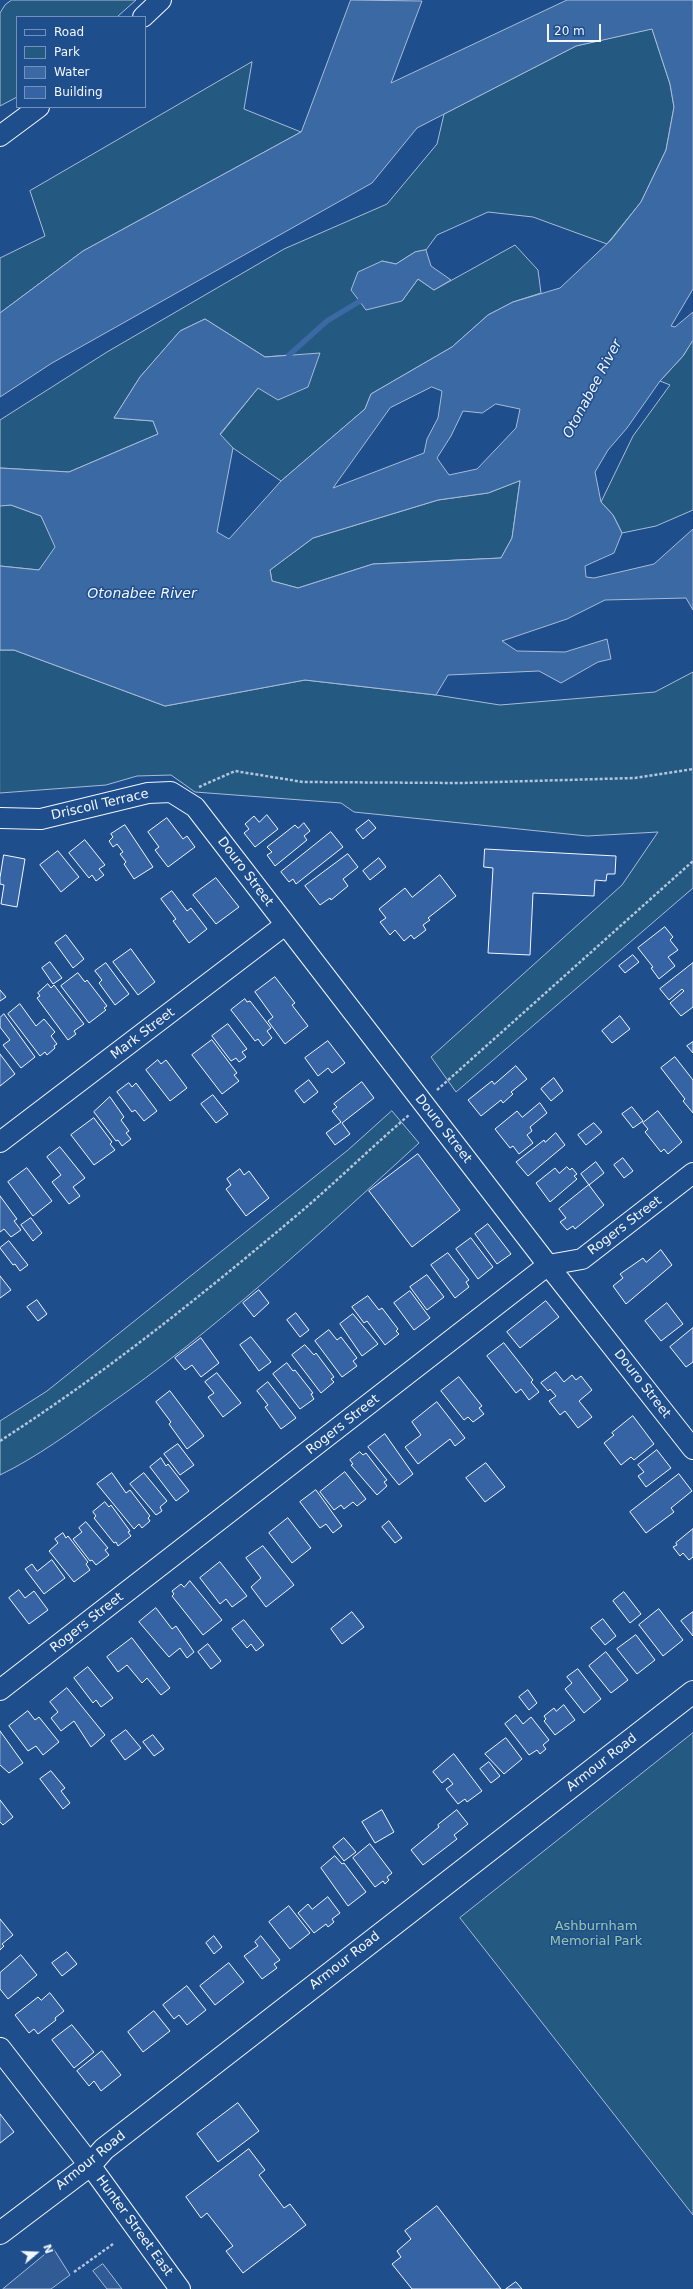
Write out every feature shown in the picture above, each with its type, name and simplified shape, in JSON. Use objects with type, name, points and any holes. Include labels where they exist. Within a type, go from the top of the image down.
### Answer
[{"type":"main road","name":"Armour Road","points":[[0,2233],[90,2165],[110,2144],[693,1692]]},
{"type":"main road","name":"Hunter Street East","points":[[0,2049],[90,2165]]},
{"type":"street","points":[[144,16],[162,0]]},
{"type":"street","points":[[4,134],[38,108]]},
{"type":"street","name":"Driscoll Terrace","points":[[0,818],[41,819],[148,793],[171,792],[195,807]]},
{"type":"street","name":"Douro Street","points":[[195,807],[548,1266],[693,1449]]},
{"type":"street","name":"Mark Street","points":[[0,1142],[285,925]]},
{"type":"street","name":"Rogers Street","points":[[0,1690],[548,1266],[582,1259],[693,1173]]},
{"type":"street","name":"Hunter Street East","points":[[90,2165],[180,2289]]},
{"type":"path","points":[[195,807],[199,787],[235,771],[303,782],[461,783],[635,778],[693,768]]},
{"type":"path","points":[[0,1441],[123,1356],[212,1285],[303,1209],[693,861]]},
{"type":"path","points":[[74,2272],[113,2244]]},
{"type":"green space","points":[[12,0],[136,0],[118,16],[16,16],[16,98],[0,106],[0,13],[5,5]]},
{"type":"green space","points":[[652,29],[670,84],[674,107],[666,150],[641,202],[607,244],[533,217],[488,212],[437,235],[426,250],[415,252],[396,264],[382,261],[402,301],[418,279],[434,290],[515,245],[538,270],[541,293],[513,302],[488,315],[452,347],[371,394],[365,409],[281,481],[233,448],[220,435],[258,388],[289,355],[265,357],[205,319],[180,331],[140,377],[114,418],[153,421],[158,434],[69,472],[0,468],[0,420],[107,352],[284,249],[387,204],[437,144],[444,114],[576,46]]},
{"type":"green space","points":[[252,62],[244,109],[301,132],[83,251],[0,313],[0,258],[45,236],[30,191]]},
{"type":"green space","points":[[693,340],[693,510],[656,526],[622,533],[613,515],[601,502],[633,436],[670,385],[660,381],[683,356]]},
{"type":"green space","points":[[520,481],[512,538],[501,558],[373,564],[298,588],[272,581],[270,570],[313,538],[438,500],[488,493]]},
{"type":"green space","points":[[11,505],[41,516],[56,547],[39,570],[0,566],[0,506]]},
{"type":"green space","points":[[0,650],[14,650],[165,706],[305,680],[436,695],[500,705],[655,692],[693,672],[693,888],[456,1092],[431,1057],[622,885],[658,832],[587,836],[354,812],[341,803],[195,792],[171,775],[137,776],[106,785],[0,793]]},
{"type":"green space","points":[[392,1111],[419,1143],[266,1280],[187,1346],[146,1378],[66,1435],[14,1468],[0,1475],[0,1421],[47,1391],[348,1150]]},
{"type":"green space","name":"Ashburnham Memorial Park","points":[[693,1733],[693,2215],[460,1918]]},
{"type":"shaded area","points":[[53,2248],[70,2275],[51,2289],[3,2289]]},
{"type":"shaded area","points":[[103,2264],[122,2289],[107,2289],[93,2271]]},
{"type":"water","name":"Otonabee River","points":[[351,0],[422,1],[391,83],[567,0],[693,0],[693,289],[671,326],[675,327],[693,312],[693,340],[683,356],[660,381],[627,428],[608,450],[595,472],[601,502],[613,515],[622,533],[614,553],[585,566],[586,577],[594,578],[654,564],[693,529],[693,610],[686,598],[605,600],[567,619],[502,641],[517,651],[565,652],[607,639],[611,659],[598,662],[561,683],[539,671],[448,675],[436,695],[305,680],[165,706],[14,650],[0,650],[0,566],[39,570],[55,547],[41,516],[11,505],[0,506],[0,468],[69,472],[158,434],[153,421],[114,418],[140,377],[180,331],[205,319],[265,357],[320,353],[308,387],[278,400],[258,388],[220,434],[233,448],[217,532],[229,539],[281,481],[365,409],[371,394],[452,347],[488,315],[513,302],[560,288],[611,240],[641,202],[666,150],[674,107],[670,84],[652,29],[576,46],[417,128],[372,183],[52,363],[0,397],[0,313],[83,251],[301,132]],"holes":[[[432,387],[442,391],[438,418],[427,439],[424,453],[333,488],[390,408]],[[496,404],[520,409],[516,428],[477,469],[449,475],[437,458],[451,436],[463,411],[482,413]],[[520,481],[512,538],[501,558],[373,564],[298,588],[272,581],[270,570],[313,538],[438,500],[488,493]]]},
{"type":"water","points":[[426,250],[431,266],[451,280],[434,290],[418,279],[402,301],[366,310],[351,290],[358,272],[382,261],[396,264],[415,252]]},
{"type":"building","points":[[267,815],[278,829],[255,847],[244,833],[249,829],[245,824],[254,816],[259,822]]},
{"type":"building","points":[[167,818],[183,839],[187,836],[195,847],[168,867],[155,850],[159,847],[148,832]]},
{"type":"building","points":[[369,820],[376,828],[363,839],[356,830]]},
{"type":"building","points":[[304,823],[310,831],[304,836],[307,840],[275,866],[267,855],[272,852],[267,847],[295,825],[298,828]]},
{"type":"building","points":[[125,825],[153,867],[134,879],[124,864],[126,862],[120,854],[123,852],[117,844],[113,847],[109,841],[113,837],[111,834]]},
{"type":"building","points":[[331,832],[343,847],[296,884],[293,879],[289,882],[281,872]]},
{"type":"building","points":[[85,840],[105,865],[99,869],[104,875],[96,881],[92,875],[89,878],[69,853]]},
{"type":"building","points":[[485,849],[616,856],[615,874],[607,874],[606,881],[595,880],[594,896],[533,893],[530,955],[488,953],[493,868],[484,867]]},
{"type":"building","points":[[58,851],[79,877],[61,892],[40,865]]},
{"type":"building","points":[[348,854],[358,867],[343,879],[348,886],[331,900],[330,898],[320,905],[305,886]]},
{"type":"building","points":[[4,855],[25,859],[17,907],[1,904],[4,885],[0,884],[0,878]]},
{"type":"building","points":[[379,858],[386,867],[370,880],[363,871]]},
{"type":"building","points":[[440,875],[456,896],[428,918],[430,920],[423,925],[426,930],[414,939],[411,935],[404,941],[395,930],[390,935],[380,922],[386,918],[379,909],[405,888],[412,897]]},
{"type":"building","points":[[216,878],[239,907],[216,924],[193,895]]},
{"type":"building","points":[[172,891],[187,911],[191,908],[207,929],[189,943],[173,921],[176,919],[161,899]]},
{"type":"building","points":[[665,927],[673,937],[670,940],[678,950],[668,957],[675,966],[659,979],[651,968],[653,967],[638,948]]},
{"type":"building","points":[[66,935],[84,959],[73,968],[55,943]]},
{"type":"building","points":[[131,949],[155,982],[138,995],[113,962]]},
{"type":"building","points":[[633,955],[639,962],[625,973],[619,966]]},
{"type":"building","points":[[50,962],[62,978],[53,984],[42,968]]},
{"type":"building","points":[[106,963],[129,994],[115,1005],[99,983],[102,980],[95,971]]},
{"type":"building","points":[[693,963],[693,1007],[681,1016],[670,1003],[684,991],[682,989],[669,1000],[660,989]]},
{"type":"building","points":[[78,973],[85,982],[87,980],[107,1006],[104,1008],[106,1010],[89,1023],[61,986]]},
{"type":"building","points":[[275,977],[295,1003],[292,1005],[308,1026],[285,1044],[268,1021],[273,1017],[255,992]]},
{"type":"building","points":[[48,984],[51,988],[54,985],[84,1024],[74,1031],[76,1034],[68,1040],[37,998],[40,996],[38,993]]},
{"type":"building","points":[[0,990],[6,997],[0,1001]]},
{"type":"building","points":[[245,999],[247,1002],[250,1001],[271,1028],[267,1031],[272,1038],[263,1046],[258,1039],[255,1041],[231,1010]]},
{"type":"building","points":[[20,1004],[36,1026],[44,1019],[55,1032],[51,1036],[57,1044],[54,1046],[55,1048],[47,1055],[45,1052],[40,1056],[8,1014]]},
{"type":"building","points":[[4,1014],[35,1057],[21,1068],[3,1045],[10,1040],[0,1027],[0,1018]]},
{"type":"building","points":[[620,1016],[630,1029],[612,1043],[602,1031]]},
{"type":"building","points":[[228,1024],[247,1049],[242,1052],[246,1057],[239,1062],[236,1058],[231,1061],[212,1036]]},
{"type":"building","points":[[212,1040],[237,1073],[234,1075],[239,1081],[222,1094],[192,1055]]},
{"type":"building","points":[[328,1041],[345,1063],[332,1073],[328,1068],[318,1076],[305,1058]]},
{"type":"building","points":[[693,1042],[693,1053],[687,1046]]},
{"type":"building","points":[[0,1054],[15,1074],[0,1086]]},
{"type":"building","points":[[675,1057],[693,1080],[693,1113],[683,1101],[685,1099],[661,1068]]},
{"type":"building","points":[[158,1060],[161,1064],[166,1060],[187,1088],[170,1101],[146,1070]]},
{"type":"building","points":[[516,1066],[527,1079],[511,1092],[513,1094],[503,1103],[501,1100],[481,1116],[468,1100],[492,1081],[494,1084]]},
{"type":"building","points":[[554,1078],[563,1091],[551,1101],[541,1089]]},
{"type":"building","points":[[309,1080],[318,1092],[304,1103],[295,1091]]},
{"type":"building","points":[[362,1082],[374,1098],[342,1123],[350,1134],[335,1145],[326,1133],[341,1122],[332,1111],[337,1107],[334,1104]]},
{"type":"building","points":[[129,1083],[132,1087],[136,1083],[157,1111],[144,1121],[135,1110],[132,1112],[117,1092]]},
{"type":"building","points":[[213,1095],[228,1114],[216,1123],[201,1104]]},
{"type":"building","points":[[110,1097],[124,1117],[121,1120],[129,1131],[126,1133],[131,1139],[122,1146],[118,1140],[116,1141],[94,1112]]},
{"type":"building","points":[[540,1103],[547,1113],[530,1127],[532,1131],[527,1135],[533,1143],[519,1154],[513,1146],[510,1148],[495,1129],[517,1111],[522,1117]]},
{"type":"building","points":[[632,1107],[643,1121],[633,1128],[622,1114]]},
{"type":"building","points":[[658,1111],[682,1142],[668,1154],[664,1149],[661,1152],[645,1132],[648,1129],[643,1123]]},
{"type":"building","points":[[94,1118],[112,1142],[110,1144],[115,1150],[94,1165],[71,1135]]},
{"type":"building","points":[[594,1123],[602,1132],[586,1145],[578,1135]]},
{"type":"building","points":[[556,1133],[565,1145],[528,1176],[516,1162],[544,1140],[545,1142]]},
{"type":"building","points":[[60,1147],[85,1178],[73,1187],[80,1196],[69,1204],[52,1182],[61,1175],[47,1157]]},
{"type":"building","points":[[418,1154],[460,1210],[412,1247],[369,1191]]},
{"type":"building","points":[[623,1158],[633,1171],[624,1178],[614,1165]]},
{"type":"building","points":[[596,1162],[604,1173],[589,1185],[581,1174]]},
{"type":"building","points":[[567,1167],[570,1170],[572,1168],[577,1174],[574,1176],[577,1179],[550,1202],[536,1183],[555,1168],[559,1173]]},
{"type":"building","points":[[27,1168],[52,1201],[33,1216],[8,1182]]},
{"type":"building","points":[[240,1169],[244,1175],[249,1171],[269,1198],[246,1216],[226,1189],[231,1185],[227,1179]]},
{"type":"building","points":[[589,1185],[604,1205],[575,1229],[573,1226],[567,1230],[560,1222],[566,1218],[559,1209]]},
{"type":"building","points":[[0,1196],[17,1219],[14,1221],[21,1230],[11,1237],[4,1229],[0,1232]]},
{"type":"building","points":[[31,1218],[42,1233],[33,1241],[21,1225]]},
{"type":"building","points":[[488,1224],[511,1254],[497,1264],[475,1234]]},
{"type":"building","points":[[471,1238],[493,1267],[478,1279],[456,1249]]},
{"type":"building","points":[[9,1241],[28,1265],[20,1271],[15,1264],[13,1265],[0,1248]]},
{"type":"building","points":[[661,1250],[672,1265],[626,1304],[613,1286],[623,1278],[620,1274],[643,1258],[646,1262]]},
{"type":"building","points":[[448,1253],[469,1280],[466,1282],[469,1287],[455,1298],[431,1265]]},
{"type":"building","points":[[427,1275],[444,1297],[427,1310],[410,1287]]},
{"type":"building","points":[[0,1276],[11,1290],[0,1298]]},
{"type":"building","points":[[259,1290],[269,1303],[254,1317],[243,1303]]},
{"type":"building","points":[[410,1291],[430,1318],[414,1330],[394,1303]]},
{"type":"building","points":[[368,1296],[379,1310],[382,1308],[398,1329],[396,1331],[399,1334],[385,1345],[367,1321],[364,1323],[352,1307]]},
{"type":"building","points":[[37,1300],[47,1314],[38,1321],[27,1307]]},
{"type":"building","points":[[546,1301],[559,1317],[520,1348],[507,1332]]},
{"type":"building","points":[[667,1303],[683,1324],[661,1341],[645,1321]]},
{"type":"building","points":[[296,1313],[309,1330],[300,1337],[287,1320]]},
{"type":"building","points":[[353,1314],[378,1344],[362,1356],[340,1324]]},
{"type":"building","points":[[693,1328],[693,1362],[686,1367],[670,1347]]},
{"type":"building","points":[[329,1330],[337,1340],[341,1337],[357,1358],[353,1361],[357,1366],[342,1377],[315,1341]]},
{"type":"building","points":[[251,1337],[271,1362],[259,1371],[240,1345]]},
{"type":"building","points":[[201,1338],[219,1363],[201,1377],[192,1365],[185,1370],[175,1358]]},
{"type":"building","points":[[504,1343],[533,1380],[531,1382],[539,1392],[529,1400],[521,1389],[516,1393],[487,1356]]},
{"type":"building","points":[[305,1345],[314,1355],[316,1353],[334,1377],[331,1379],[334,1382],[321,1393],[292,1355]]},
{"type":"building","points":[[287,1363],[293,1371],[295,1370],[313,1393],[311,1394],[314,1399],[300,1409],[273,1374]]},
{"type":"building","points":[[556,1372],[564,1382],[572,1375],[576,1380],[581,1376],[592,1390],[579,1401],[592,1417],[578,1428],[565,1411],[560,1415],[549,1401],[556,1396],[550,1389],[548,1391],[541,1383]]},
{"type":"building","points":[[217,1373],[241,1403],[223,1417],[208,1397],[214,1393],[205,1382]]},
{"type":"building","points":[[459,1377],[482,1406],[479,1408],[484,1414],[473,1422],[468,1417],[464,1420],[441,1391]]},
{"type":"building","points":[[268,1382],[296,1418],[281,1429],[265,1407],[268,1405],[257,1391]]},
{"type":"building","points":[[170,1391],[204,1436],[187,1449],[169,1424],[171,1422],[156,1402]]},
{"type":"building","points":[[437,1402],[465,1438],[455,1446],[450,1439],[418,1464],[405,1447],[421,1435],[412,1422]]},
{"type":"building","points":[[633,1416],[654,1444],[634,1460],[631,1457],[621,1465],[604,1443],[614,1435],[612,1433]]},
{"type":"building","points":[[385,1434],[413,1474],[399,1485],[368,1447]]},
{"type":"building","points":[[178,1444],[194,1465],[180,1475],[164,1454]]},
{"type":"building","points":[[657,1450],[671,1468],[646,1487],[638,1476],[644,1472],[638,1465]]},
{"type":"building","points":[[360,1452],[363,1455],[366,1453],[387,1480],[384,1482],[387,1486],[377,1495],[351,1465],[353,1464],[350,1460]]},
{"type":"building","points":[[161,1458],[166,1466],[168,1464],[189,1491],[176,1501],[150,1467]]},
{"type":"building","points":[[486,1463],[505,1487],[485,1502],[466,1478]]},
{"type":"building","points":[[345,1472],[366,1499],[357,1506],[353,1502],[344,1509],[341,1505],[334,1510],[320,1492]]},
{"type":"building","points":[[112,1473],[126,1493],[130,1490],[150,1516],[148,1518],[150,1521],[142,1528],[139,1524],[134,1529],[97,1484]]},
{"type":"building","points":[[144,1473],[167,1501],[160,1507],[162,1511],[156,1515],[130,1484]]},
{"type":"building","points":[[679,1474],[692,1491],[671,1508],[674,1512],[646,1533],[630,1512]]},
{"type":"building","points":[[316,1490],[342,1526],[333,1533],[326,1524],[320,1528],[300,1502]]},
{"type":"building","points":[[105,1502],[109,1507],[111,1505],[130,1531],[128,1532],[131,1536],[118,1546],[94,1518],[96,1516],[93,1512]]},
{"type":"building","points":[[288,1518],[311,1548],[292,1563],[269,1533]]},
{"type":"building","points":[[389,1521],[402,1538],[395,1543],[382,1527]]},
{"type":"building","points":[[86,1522],[108,1548],[105,1550],[109,1555],[96,1565],[92,1560],[90,1561],[73,1539],[82,1532],[79,1528]]},
{"type":"building","points":[[693,1529],[693,1557],[689,1560],[683,1553],[680,1556],[673,1547]]},
{"type":"building","points":[[63,1533],[66,1538],[68,1536],[88,1562],[86,1564],[90,1570],[74,1582],[49,1551],[58,1543],[55,1539]]},
{"type":"building","points":[[263,1546],[294,1585],[266,1607],[251,1587],[261,1578],[246,1558]]},
{"type":"building","points":[[52,1560],[65,1578],[44,1594],[25,1569],[32,1564],[37,1571]]},
{"type":"building","points":[[220,1562],[247,1596],[232,1607],[226,1599],[220,1604],[200,1578]]},
{"type":"building","points":[[190,1581],[222,1620],[203,1635],[172,1596],[174,1594],[172,1591],[181,1584],[184,1587]]},
{"type":"building","points":[[19,1590],[25,1598],[34,1591],[48,1610],[29,1624],[9,1598]]},
{"type":"building","points":[[624,1592],[641,1614],[630,1623],[613,1601]]},
{"type":"building","points":[[156,1608],[172,1629],[176,1626],[194,1652],[187,1658],[180,1648],[169,1657],[139,1622]]},
{"type":"building","points":[[659,1609],[683,1640],[663,1656],[639,1625]]},
{"type":"building","points":[[352,1612],[364,1627],[342,1644],[331,1629]]},
{"type":"building","points":[[693,1612],[693,1636],[681,1621]]},
{"type":"building","points":[[603,1619],[616,1636],[605,1645],[591,1628]]},
{"type":"building","points":[[244,1620],[264,1645],[256,1651],[251,1644],[247,1648],[232,1629]]},
{"type":"building","points":[[636,1635],[655,1660],[637,1674],[617,1649]]},
{"type":"building","points":[[132,1638],[170,1688],[161,1695],[147,1678],[142,1683],[127,1665],[118,1672],[107,1657]]},
{"type":"building","points":[[208,1644],[221,1661],[211,1669],[198,1652]]},
{"type":"building","points":[[606,1652],[628,1680],[611,1693],[589,1666]]},
{"type":"building","points":[[88,1667],[113,1698],[101,1707],[96,1700],[93,1703],[74,1678]]},
{"type":"building","points":[[578,1669],[601,1699],[584,1713],[565,1689],[572,1683],[567,1677]]},
{"type":"building","points":[[67,1688],[105,1735],[91,1747],[74,1721],[61,1731],[51,1718],[58,1712],[50,1702]]},
{"type":"building","points":[[528,1690],[537,1703],[529,1710],[519,1697]]},
{"type":"building","points":[[564,1705],[575,1720],[555,1735],[544,1721],[546,1719],[544,1716],[554,1708],[556,1711]]},
{"type":"building","points":[[28,1711],[35,1720],[39,1717],[59,1742],[43,1755],[36,1746],[28,1751],[9,1726]]},
{"type":"building","points":[[516,1715],[523,1724],[531,1717],[549,1740],[543,1745],[546,1749],[540,1754],[537,1750],[529,1755],[505,1724]]},
{"type":"building","points":[[126,1730],[141,1748],[125,1760],[111,1741]]},
{"type":"building","points":[[0,1731],[23,1763],[9,1773],[0,1765]]},
{"type":"building","points":[[153,1735],[164,1749],[154,1756],[143,1742]]},
{"type":"building","points":[[506,1738],[522,1759],[504,1774],[485,1754]]},
{"type":"building","points":[[454,1754],[482,1791],[467,1802],[465,1799],[458,1804],[446,1789],[453,1784],[448,1778],[442,1783],[433,1772]]},
{"type":"building","points":[[489,1762],[500,1776],[491,1783],[480,1769]]},
{"type":"building","points":[[51,1771],[65,1788],[61,1791],[70,1803],[63,1809],[40,1779]]},
{"type":"building","points":[[0,1800],[13,1817],[3,1825],[0,1822]]},
{"type":"building","points":[[382,1810],[394,1832],[375,1843],[362,1822]]},
{"type":"building","points":[[457,1810],[468,1824],[454,1835],[457,1839],[423,1865],[411,1850]]},
{"type":"building","points":[[344,1838],[356,1852],[344,1861],[333,1847]]},
{"type":"building","points":[[370,1844],[392,1873],[387,1877],[389,1880],[385,1884],[383,1881],[375,1887],[353,1858]]},
{"type":"building","points":[[335,1856],[342,1864],[344,1863],[366,1892],[348,1906],[321,1868]]},
{"type":"building","points":[[328,1897],[340,1913],[332,1919],[334,1922],[328,1927],[326,1924],[314,1933],[298,1913],[308,1904],[312,1909]]},
{"type":"building","points":[[289,1906],[310,1933],[290,1949],[269,1922]]},
{"type":"building","points":[[0,1919],[13,1935],[2,1944],[4,1946],[0,1950]]},
{"type":"building","points":[[214,1936],[222,1947],[214,1954],[206,1943]]},
{"type":"building","points":[[261,1936],[280,1960],[274,1964],[277,1968],[262,1979],[244,1956],[258,1946],[255,1942]]},
{"type":"building","points":[[67,1952],[77,1964],[62,1976],[52,1963]]},
{"type":"building","points":[[21,1955],[37,1975],[8,1999],[0,1989],[0,1973]]},
{"type":"building","points":[[229,1963],[244,1982],[215,2005],[200,1986]]},
{"type":"building","points":[[187,1986],[206,2010],[187,2025],[179,2015],[174,2019],[163,2005]]},
{"type":"building","points":[[50,1993],[64,2011],[55,2018],[56,2020],[38,2034],[34,2029],[29,2033],[15,2015],[38,1997],[41,2000]]},
{"type":"building","points":[[154,2011],[170,2031],[143,2052],[128,2032]]},
{"type":"building","points":[[72,2025],[94,2052],[74,2068],[52,2040]]},
{"type":"building","points":[[102,2051],[121,2075],[101,2091],[94,2081],[89,2086],[77,2071]]},
{"type":"building","points":[[238,2103],[259,2131],[218,2162],[197,2134]]},
{"type":"building","points":[[0,2114],[14,2132],[0,2143]]},
{"type":"building","points":[[249,2149],[265,2170],[259,2175],[284,2208],[290,2204],[306,2225],[243,2273],[226,2251],[233,2246],[207,2213],[201,2218],[186,2197]]},
{"type":"building","points":[[437,2206],[501,2289],[412,2289],[392,2264],[401,2257],[397,2251],[411,2239],[405,2231]]},
{"type":"building","points":[[516,2282],[522,2289],[506,2289]]},
{"type":"waterway","points":[[289,355],[327,321],[360,301]]}]
